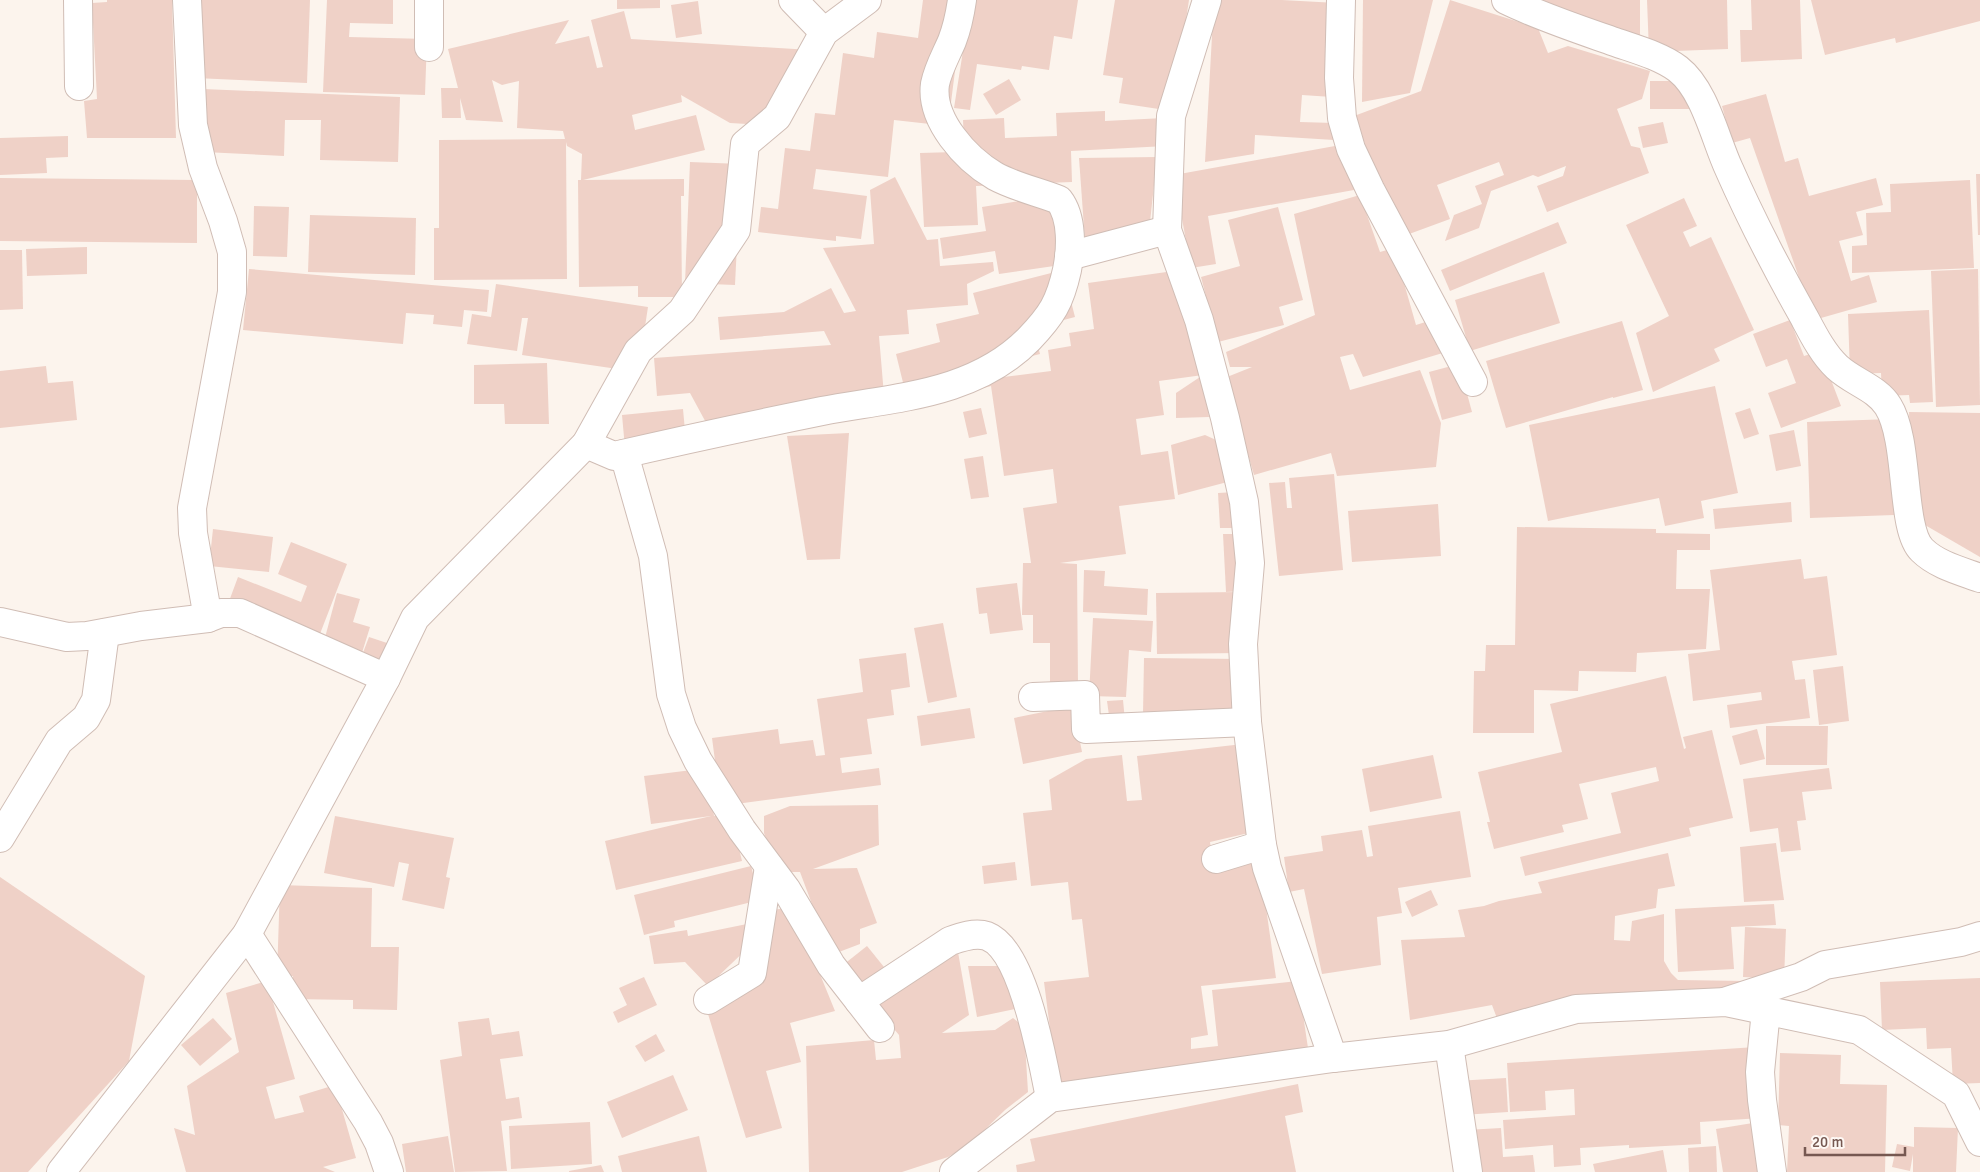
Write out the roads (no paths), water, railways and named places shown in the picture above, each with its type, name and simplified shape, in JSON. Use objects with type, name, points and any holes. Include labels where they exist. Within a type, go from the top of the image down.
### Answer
[{"type":"street","points":[[78,0],[79,86]]},
{"type":"street","points":[[187,0],[193,125],[203,168],[223,221],[232,252],[232,292],[192,508],[193,533],[208,618]]},
{"type":"street","points":[[429,0],[430,47]]},
{"type":"street","points":[[793,0],[824,32]]},
{"type":"street","points":[[61,1172],[247,934],[386,678],[416,618],[586,444],[638,351],[682,312],[736,230],[745,144],[777,117],[824,32],[867,0]]},
{"type":"street","points":[[586,444],[614,456],[824,411],[902,398],[947,387],[980,375],[1012,356],[1052,313],[1062,291],[1070,256],[1066,214],[1060,200],[996,176],[978,165],[949,131],[938,112],[935,86],[937,74],[952,39],[962,0]]},
{"type":"street","points":[[1207,0],[1171,116],[1167,230],[1199,320],[1225,418],[1244,502],[1250,562],[1243,644],[1247,722],[1262,845],[1267,868],[1333,1058]]},
{"type":"street","points":[[1341,0],[1339,78],[1342,118],[1351,150],[1473,382]]},
{"type":"street","points":[[1506,0],[1535,14],[1656,58],[1678,69],[1688,80],[1701,100],[1728,168],[1756,227],[1804,318],[1825,352],[1838,367],[1878,395],[1888,406],[1894,419],[1904,460],[1910,519],[1914,538],[1920,549],[1944,564],[1980,578]]},
{"type":"street","points":[[1070,256],[1167,230]]},
{"type":"street","points":[[624,454],[653,556],[671,694],[682,728],[703,769],[742,830],[786,889],[831,964],[880,1028]]},
{"type":"street","points":[[0,622],[67,637],[208,618],[221,613],[240,613],[386,678]]},
{"type":"street","points":[[0,838],[59,741],[86,718],[96,700],[105,633]]},
{"type":"street","points":[[1033,697],[1085,695],[1086,729],[1247,722]]},
{"type":"street","points":[[1216,859],[1262,845]]},
{"type":"street","points":[[708,1000],[752,973],[769,867]]},
{"type":"street","points":[[247,934],[368,1122],[379,1143],[389,1172]]},
{"type":"street","points":[[859,1001],[950,941],[964,936],[988,936],[1005,952],[1026,996],[1050,1098]]},
{"type":"street","points":[[1726,1002],[1801,977],[1825,965],[1961,942],[1980,936]]},
{"type":"street","points":[[954,1172],[1050,1098],[1333,1058],[1449,1045],[1576,1009],[1726,1002],[1860,1030],[1956,1094],[1980,1142]]},
{"type":"street","points":[[1766,1010],[1760,1072],[1772,1172]]},
{"type":"street","points":[[1449,1045],[1468,1172]]}]
